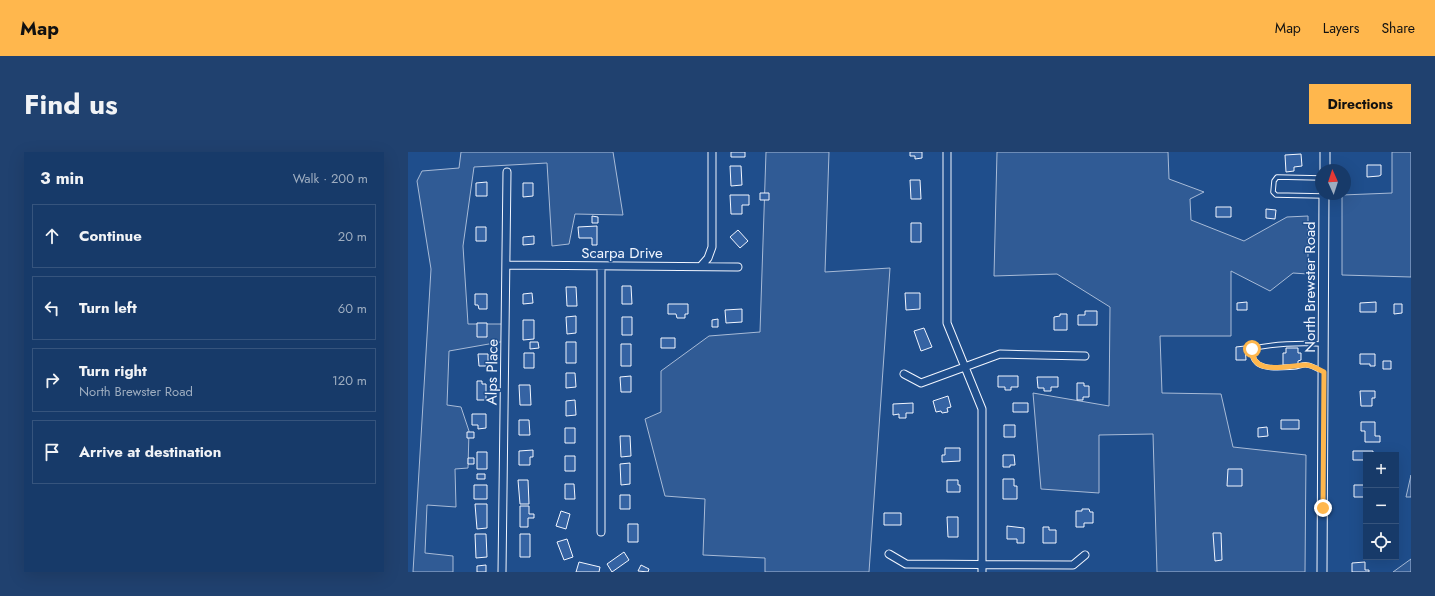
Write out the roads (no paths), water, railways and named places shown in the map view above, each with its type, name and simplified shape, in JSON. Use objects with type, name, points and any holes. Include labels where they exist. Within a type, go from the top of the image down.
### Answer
[{"type":"main road","points":[[1325,152],[1325,164]]},
{"type":"main road","name":"North Brewster Road","points":[[1322,572],[1324,200]]},
{"type":"street","points":[[701,266],[708,258],[712,247],[712,152]]},
{"type":"street","points":[[947,152],[947,323],[982,409],[982,568]]},
{"type":"street","name":"Alps Place","points":[[502,572],[507,172]]},
{"type":"street","name":"Scarpa Drive","points":[[506,265],[738,267]]},
{"type":"street","points":[[601,266],[601,532]]},
{"type":"street","points":[[904,374],[921,383],[1000,354],[1086,356]]},
{"type":"street","points":[[889,554],[906,564],[982,568],[1073,565],[1085,556]]},
{"type":"lane","points":[[1315,178],[1277,177],[1274,181],[1273,192],[1276,195],[1315,195]]},
{"type":"lane","points":[[1324,344],[1297,343],[1252,349],[1252,358],[1255,363],[1262,366],[1294,367],[1307,365],[1324,372]]}]
